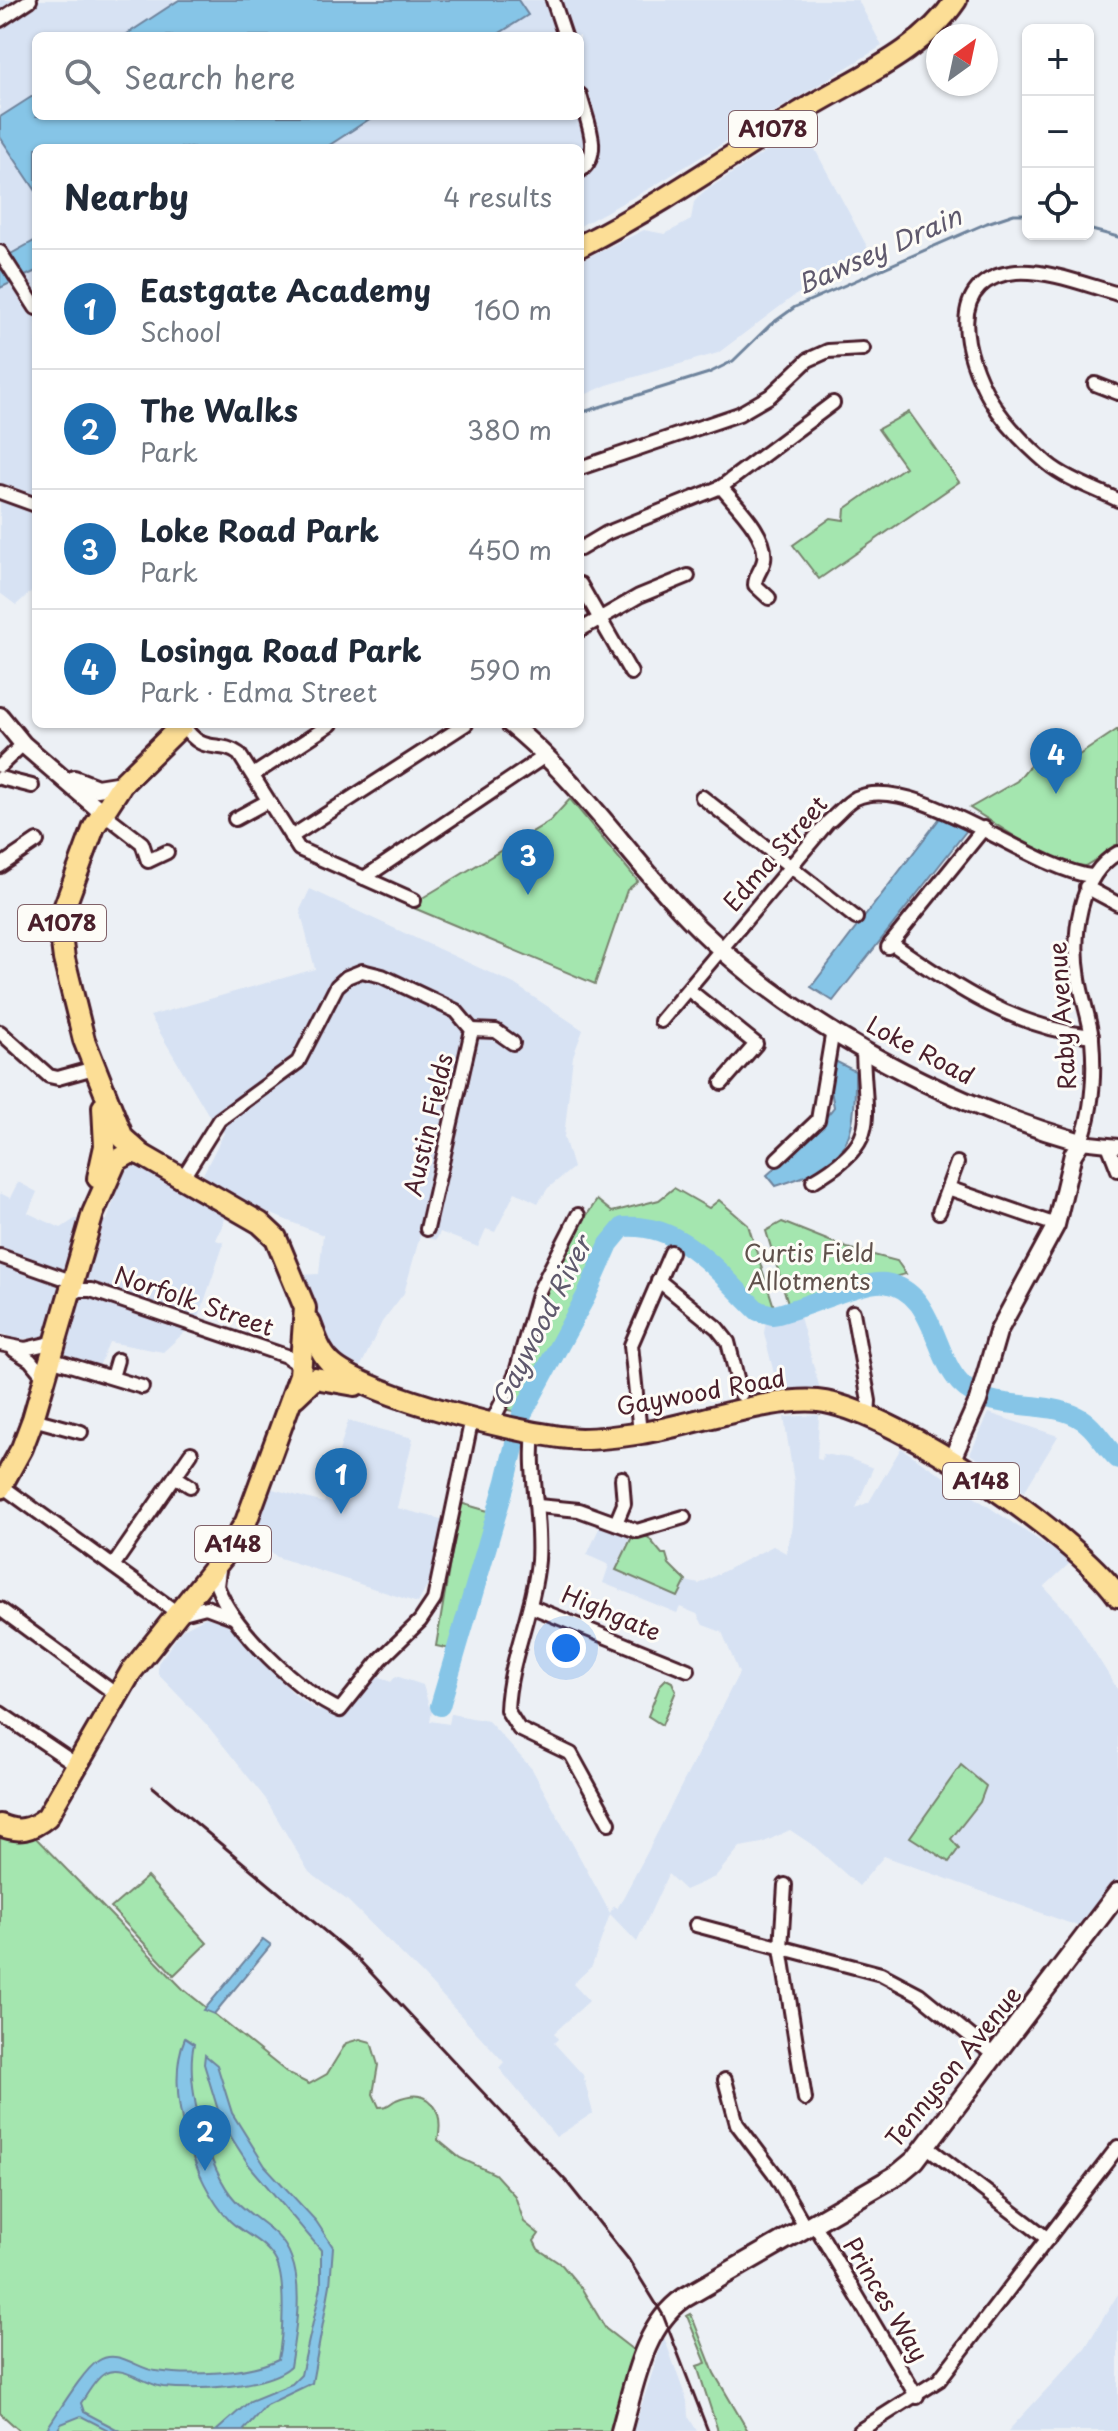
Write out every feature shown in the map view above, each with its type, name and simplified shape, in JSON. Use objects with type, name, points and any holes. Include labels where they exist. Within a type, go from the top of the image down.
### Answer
[{"type":"main road","name":"A1078","points":[[584,244],[663,201],[801,111],[916,44],[956,0]]},
{"type":"main road","name":"A1078","points":[[142,1155],[119,1131],[97,1078],[69,986],[61,935],[70,886],[102,812],[122,784],[179,728]]},
{"type":"main road","points":[[93,1213],[105,1146],[97,1078]]},
{"type":"main road","points":[[1,1487],[33,1419],[93,1213],[116,1161],[132,1152],[142,1155]]},
{"type":"main road","name":"A148","points":[[142,1155],[268,1229],[276,1238],[315,1340],[331,1364],[353,1378],[383,1390],[472,1418]]},
{"type":"main road","name":"A148","points":[[0,1825],[14,1831],[37,1825],[47,1817],[131,1672],[227,1552],[246,1522],[302,1367],[305,1308]]},
{"type":"main road","name":"A148","points":[[287,1408],[315,1378],[383,1390]]},
{"type":"main road","name":"Gaywood Road","points":[[472,1418],[581,1439],[640,1433],[780,1404],[822,1401],[868,1415],[951,1461],[1077,1549],[1118,1596]]},
{"type":"main road","name":"Tennyson Avenue","points":[[621,2431],[654,2329],[671,2307],[897,2175],[926,2146],[1118,1893]]},
{"type":"street","points":[[0,20],[30,0]]},
{"type":"street","points":[[553,0],[564,32]]},
{"type":"street","points":[[584,111],[594,152],[590,164],[584,168]]},
{"type":"street","points":[[1,254],[32,301]]},
{"type":"street","points":[[1117,498],[1050,466],[1019,436],[991,400],[977,372],[965,316],[969,301],[985,282],[1013,272],[1063,278],[1118,294]]},
{"type":"street","points":[[849,348],[851,333]]},
{"type":"street","points":[[584,467],[739,414],[770,396],[808,360],[828,351],[863,349]]},
{"type":"street","points":[[1095,384],[1118,393]]},
{"type":"street","points":[[584,547],[607,533],[718,489],[833,403]]},
{"type":"street","points":[[718,489],[739,519]]},
{"type":"street","points":[[718,489],[752,525],[764,556],[755,585],[769,598]]},
{"type":"street","points":[[0,492],[32,504]]},
{"type":"street","points":[[584,628],[639,596],[688,576]]},
{"type":"street","points":[[584,591],[631,673]]},
{"type":"street","points":[[0,716],[23,744],[142,843],[148,861]]},
{"type":"street","points":[[187,728],[209,748],[236,751],[302,852],[414,900]]},
{"type":"street","points":[[253,775],[325,728]]},
{"type":"street","points":[[291,837],[460,728]]},
{"type":"street","name":"Loke Road","points":[[514,728],[545,756],[679,908],[722,951],[833,1030],[942,1093],[997,1116],[1081,1142]]},
{"type":"street","points":[[0,766],[23,744]]},
{"type":"street","points":[[364,878],[545,756]]},
{"type":"street","points":[[58,772],[92,787],[122,784]]},
{"type":"street","points":[[0,778],[32,786]]},
{"type":"street","name":"Edma Street","points":[[661,1021],[828,822],[855,798],[880,793],[984,828],[1058,869],[1089,882],[1118,904]]},
{"type":"street","points":[[702,797],[856,918]]},
{"type":"street","points":[[235,819],[268,801]]},
{"type":"street","points":[[984,828],[888,946],[954,987],[1001,1011],[1031,1023],[1092,1036]]},
{"type":"street","points":[[0,866],[37,841]]},
{"type":"street","points":[[134,868],[167,852]]},
{"type":"street","points":[[1089,882],[1100,864],[1118,853]]},
{"type":"street","name":"Raby Avenue","points":[[1081,1142],[1089,1118],[1092,1036],[1079,978],[1077,948],[1089,882]]},
{"type":"street","name":"Austin Fields","points":[[182,1179],[219,1120],[298,1062],[337,986],[347,977],[362,971],[382,976],[456,1011],[472,1030],[496,1031],[513,1043]]},
{"type":"street","points":[[689,990],[756,1044],[722,1083]]},
{"type":"street","name":"Austin Fields","points":[[427,1229],[472,1030]]},
{"type":"street","points":[[777,1159],[818,1120],[833,1030]]},
{"type":"street","points":[[0,1032],[49,1076],[97,1078]]},
{"type":"street","points":[[813,1181],[855,1152],[864,1136],[863,1049]]},
{"type":"street","points":[[951,1461],[985,1382],[998,1332],[1056,1225],[1073,1154],[1081,1142],[1114,1147],[1118,1170]]},
{"type":"street","points":[[939,1212],[957,1163]]},
{"type":"street","points":[[948,1188],[1056,1225]]},
{"type":"street","points":[[492,1422],[515,1376],[539,1291],[578,1215]]},
{"type":"street","points":[[640,1433],[631,1345],[671,1252]]},
{"type":"street","name":"Norfolk Street","points":[[0,1256],[70,1288],[91,1290],[286,1356],[302,1367]]},
{"type":"street","points":[[658,1280],[717,1328],[728,1342],[741,1394]]},
{"type":"street","points":[[853,1312],[867,1387],[868,1415]]},
{"type":"street","points":[[6,1346],[30,1360],[50,1359]]},
{"type":"street","points":[[6,1346],[25,1349],[142,1387]]},
{"type":"street","points":[[112,1377],[117,1360]]},
{"type":"street","points":[[227,1552],[216,1577],[217,1586],[236,1619],[314,1697],[340,1710],[373,1669],[430,1609],[472,1418]]},
{"type":"street","points":[[33,1419],[81,1432]]},
{"type":"street","name":"Highgate","points":[[534,1432],[531,1459],[538,1506],[538,1561],[508,1703],[509,1718],[524,1732],[571,1754],[609,1823]]},
{"type":"street","points":[[113,1566],[191,1453]]},
{"type":"street","points":[[176,1477],[190,1486]]},
{"type":"street","points":[[616,1523],[624,1504],[622,1478]]},
{"type":"street","points":[[1,1487],[179,1614],[206,1607],[236,1619]]},
{"type":"street","points":[[538,1506],[579,1510],[643,1531],[684,1517]]},
{"type":"street","name":"Highgate","points":[[530,1606],[672,1671],[688,1670]]},
{"type":"street","points":[[0,1609],[117,1695]]},
{"type":"street","points":[[0,1713],[77,1765]]},
{"type":"street","points":[[602,1809],[616,1801]]},
{"type":"street","points":[[785,1885],[781,1948],[805,2099]]},
{"type":"street","points":[[696,1925],[864,1969],[898,1983],[919,1994],[995,2056]]},
{"type":"street","name":"Princes Way","points":[[723,2087],[737,2124],[811,2228],[917,2397]]},
{"type":"street","points":[[926,2146],[1048,2239]]},
{"type":"street","points":[[859,2431],[917,2397],[952,2365],[1118,2147]]},
{"type":"shaded area","points":[[0,0],[179,0],[130,32],[32,32],[32,97],[0,117]]},
{"type":"shaded area","points":[[518,0],[858,0],[882,46],[652,187],[584,224],[584,144],[331,144],[368,120],[584,120],[584,32],[501,32],[527,15]]},
{"type":"shaded area","points":[[803,127],[870,252],[794,296],[718,353],[607,385],[584,395],[584,259],[644,230],[665,234],[691,220],[694,202],[702,193]]},
{"type":"shaded area","points":[[0,137],[32,185],[32,242],[0,260]]},
{"type":"shaded area","points":[[32,273],[32,591],[16,605],[0,593],[0,288]]},
{"type":"shaded area","points":[[310,889],[514,984],[583,1030],[573,1056],[564,1137],[573,1168],[548,1188],[538,1203],[515,1192],[495,1232],[486,1229],[478,1247],[440,1232],[436,1240],[420,1236],[404,1293],[382,1322],[361,1366],[329,1356],[298,1275],[319,1274],[323,1235],[227,1196],[203,1174],[224,1133],[211,1119],[150,1016],[315,969],[300,910]]},
{"type":"shaded area","points":[[134,1162],[227,1214],[216,1240],[224,1243],[198,1320],[163,1352],[109,1342],[98,1369],[62,1358],[41,1338],[16,1339],[0,1333],[0,1193],[10,1198],[18,1182],[37,1192],[28,1213],[61,1228],[75,1219],[107,1220],[125,1168]]},
{"type":"shaded area","points":[[800,1317],[820,1389],[779,1394],[764,1333],[766,1321],[783,1322]]},
{"type":"shaded area","points":[[989,1413],[1058,1436],[1024,1492],[970,1454]]},
{"type":"shaded area","points":[[819,1415],[817,1459],[822,1460],[823,1454],[848,1458],[873,1468],[856,1508],[869,1502],[901,1448],[1071,1562],[1044,1587],[1073,1618],[1118,1690],[1118,1879],[1083,1928],[884,1856],[859,1886],[814,1846],[790,1830],[762,1843],[740,1847],[715,1877],[685,1890],[668,1874],[637,1942],[610,1914],[592,1966],[573,1984],[589,2001],[554,2033],[558,2039],[554,2043],[583,2075],[593,2113],[556,2137],[499,2068],[504,2062],[422,1974],[347,1900],[309,1872],[265,1798],[207,1725],[158,1674],[158,1663],[183,1629],[206,1617],[227,1624],[294,1694],[318,1711],[358,1697],[377,1675],[391,1682],[396,1676],[423,1685],[429,1706],[433,1707],[430,1721],[449,1724],[451,1714],[488,1721],[532,1769],[610,1913],[614,1905],[617,1909],[739,1673],[722,1632],[703,1625],[697,1614],[680,1607],[677,1613],[603,1583],[609,1565],[587,1555],[601,1524],[632,1537],[617,1570],[678,1597],[686,1581],[699,1584],[773,1546],[786,1553],[792,1526],[794,1482],[784,1417]]},
{"type":"shaded area","points":[[348,1421],[413,1438],[397,1508],[445,1520],[431,1579],[418,1603],[277,1557],[256,1538],[269,1488],[324,1503]]},
{"type":"shaded area","points":[[1118,2294],[1118,2431],[1008,2431],[1085,2348]]},
{"type":"shaded area","points":[[664,2337],[687,2401],[688,2416],[697,2431],[633,2431]]},
{"type":"green space","points":[[909,412],[959,482],[819,579],[793,545],[831,518],[844,520],[845,509],[905,467],[878,429]]},
{"type":"green space","points":[[1118,729],[1118,846],[1085,866],[1055,862],[970,808],[1017,781],[1034,760],[1067,763]]},
{"type":"green space","points":[[570,799],[638,881],[627,890],[595,984],[409,906],[550,821]]},
{"type":"green space","points":[[674,1188],[709,1208],[719,1200],[748,1225],[774,1307],[760,1310],[711,1255],[683,1236],[641,1224],[619,1225],[598,1251],[572,1313],[518,1412],[503,1409],[558,1258],[597,1200],[612,1212],[659,1200]]},
{"type":"green space","name":"Curtis Field Allotments","points":[[782,1222],[847,1248],[897,1261],[906,1274],[788,1303],[766,1231]]},
{"type":"green space","points":[[460,1503],[502,1515],[460,1651],[436,1646]]},
{"type":"green space","points":[[632,1537],[648,1537],[662,1554],[666,1554],[669,1564],[686,1581],[678,1597],[616,1570]]},
{"type":"green space","points":[[666,1679],[672,1682],[676,1691],[662,1725],[648,1716],[660,1685]]},
{"type":"green space","points":[[961,1765],[986,1786],[980,1802],[951,1839],[959,1848],[949,1862],[910,1837]]},
{"type":"green space","points":[[0,1832],[17,1841],[35,1837],[183,1989],[289,2074],[309,2084],[327,2074],[346,2043],[360,2039],[371,2042],[378,2065],[373,2094],[379,2107],[408,2096],[426,2098],[437,2111],[438,2140],[460,2158],[495,2174],[515,2196],[524,2222],[539,2234],[534,2241],[538,2249],[562,2265],[582,2289],[606,2329],[637,2353],[613,2431],[20,2431],[0,2413]]},
{"type":"green space","points":[[147,1877],[207,1943],[174,1975],[111,1908]]},
{"type":"green space","points":[[691,2314],[714,2373],[748,2431],[718,2431],[697,2366],[706,2363],[687,2316]]},
{"type":"water","points":[[179,0],[518,0],[528,15],[501,32],[130,32]]},
{"type":"water","points":[[32,97],[32,120],[368,120],[331,144],[32,144],[32,185],[0,137],[0,117]]},
{"type":"water","points":[[32,242],[32,273],[0,288],[0,260]]},
{"type":"water","points":[[940,818],[967,830],[833,1001],[811,987]]},
{"type":"water","points":[[833,1060],[855,1071],[849,1134],[832,1160],[800,1178],[776,1186],[767,1175],[811,1136],[834,1107],[829,1079]]},
{"type":"water","points":[[263,1939],[271,1945],[214,2014],[204,2010]]},
{"type":"water","points":[[185,2038],[194,2044],[192,2081],[201,2126],[216,2170],[236,2201],[281,2240],[291,2257],[298,2298],[290,2367],[279,2374],[248,2383],[193,2388],[163,2387],[126,2373],[111,2371],[97,2380],[81,2403],[84,2412],[120,2431],[110,2431],[81,2416],[61,2424],[57,2431],[35,2431],[46,2430],[85,2373],[105,2358],[120,2358],[156,2371],[185,2373],[235,2371],[278,2359],[282,2295],[276,2261],[261,2244],[230,2221],[217,2204],[204,2183],[185,2134],[178,2082],[179,2059]]},
{"type":"water","points":[[205,2055],[217,2065],[232,2113],[265,2166],[316,2221],[333,2247],[330,2285],[312,2383],[266,2405],[243,2431],[216,2431],[250,2401],[292,2384],[301,2375],[321,2287],[321,2250],[249,2165],[222,2123],[204,2064]]},
{"type":"waterway","name":"Bawsey Drain","points":[[584,412],[709,373],[733,361],[770,325],[795,307],[987,223],[1022,214]]},
{"type":"waterway","name":"Bawsey Drain","points":[[1094,231],[1118,237]]},
{"type":"waterway","name":"Gaywood River","points":[[440,1706],[506,1481],[522,1414],[586,1296],[609,1244],[623,1227],[664,1233],[682,1242],[714,1267],[758,1311],[773,1315],[875,1283],[901,1288],[923,1310],[951,1371],[960,1383],[985,1398],[1076,1416],[1094,1430],[1118,1459]]},
{"type":"railway","points":[[153,1787],[358,1959],[566,2181],[629,2260],[663,2315],[708,2431]]},
{"type":"place","name":"Losinga Road Park","points":[[1056,794]]},
{"type":"place","name":"Loke Road Park","points":[[528,895]]},
{"type":"place","name":"Eastgate Academy","points":[[341,1514]]},
{"type":"place","name":"The Walks","points":[[205,2171]]}]
